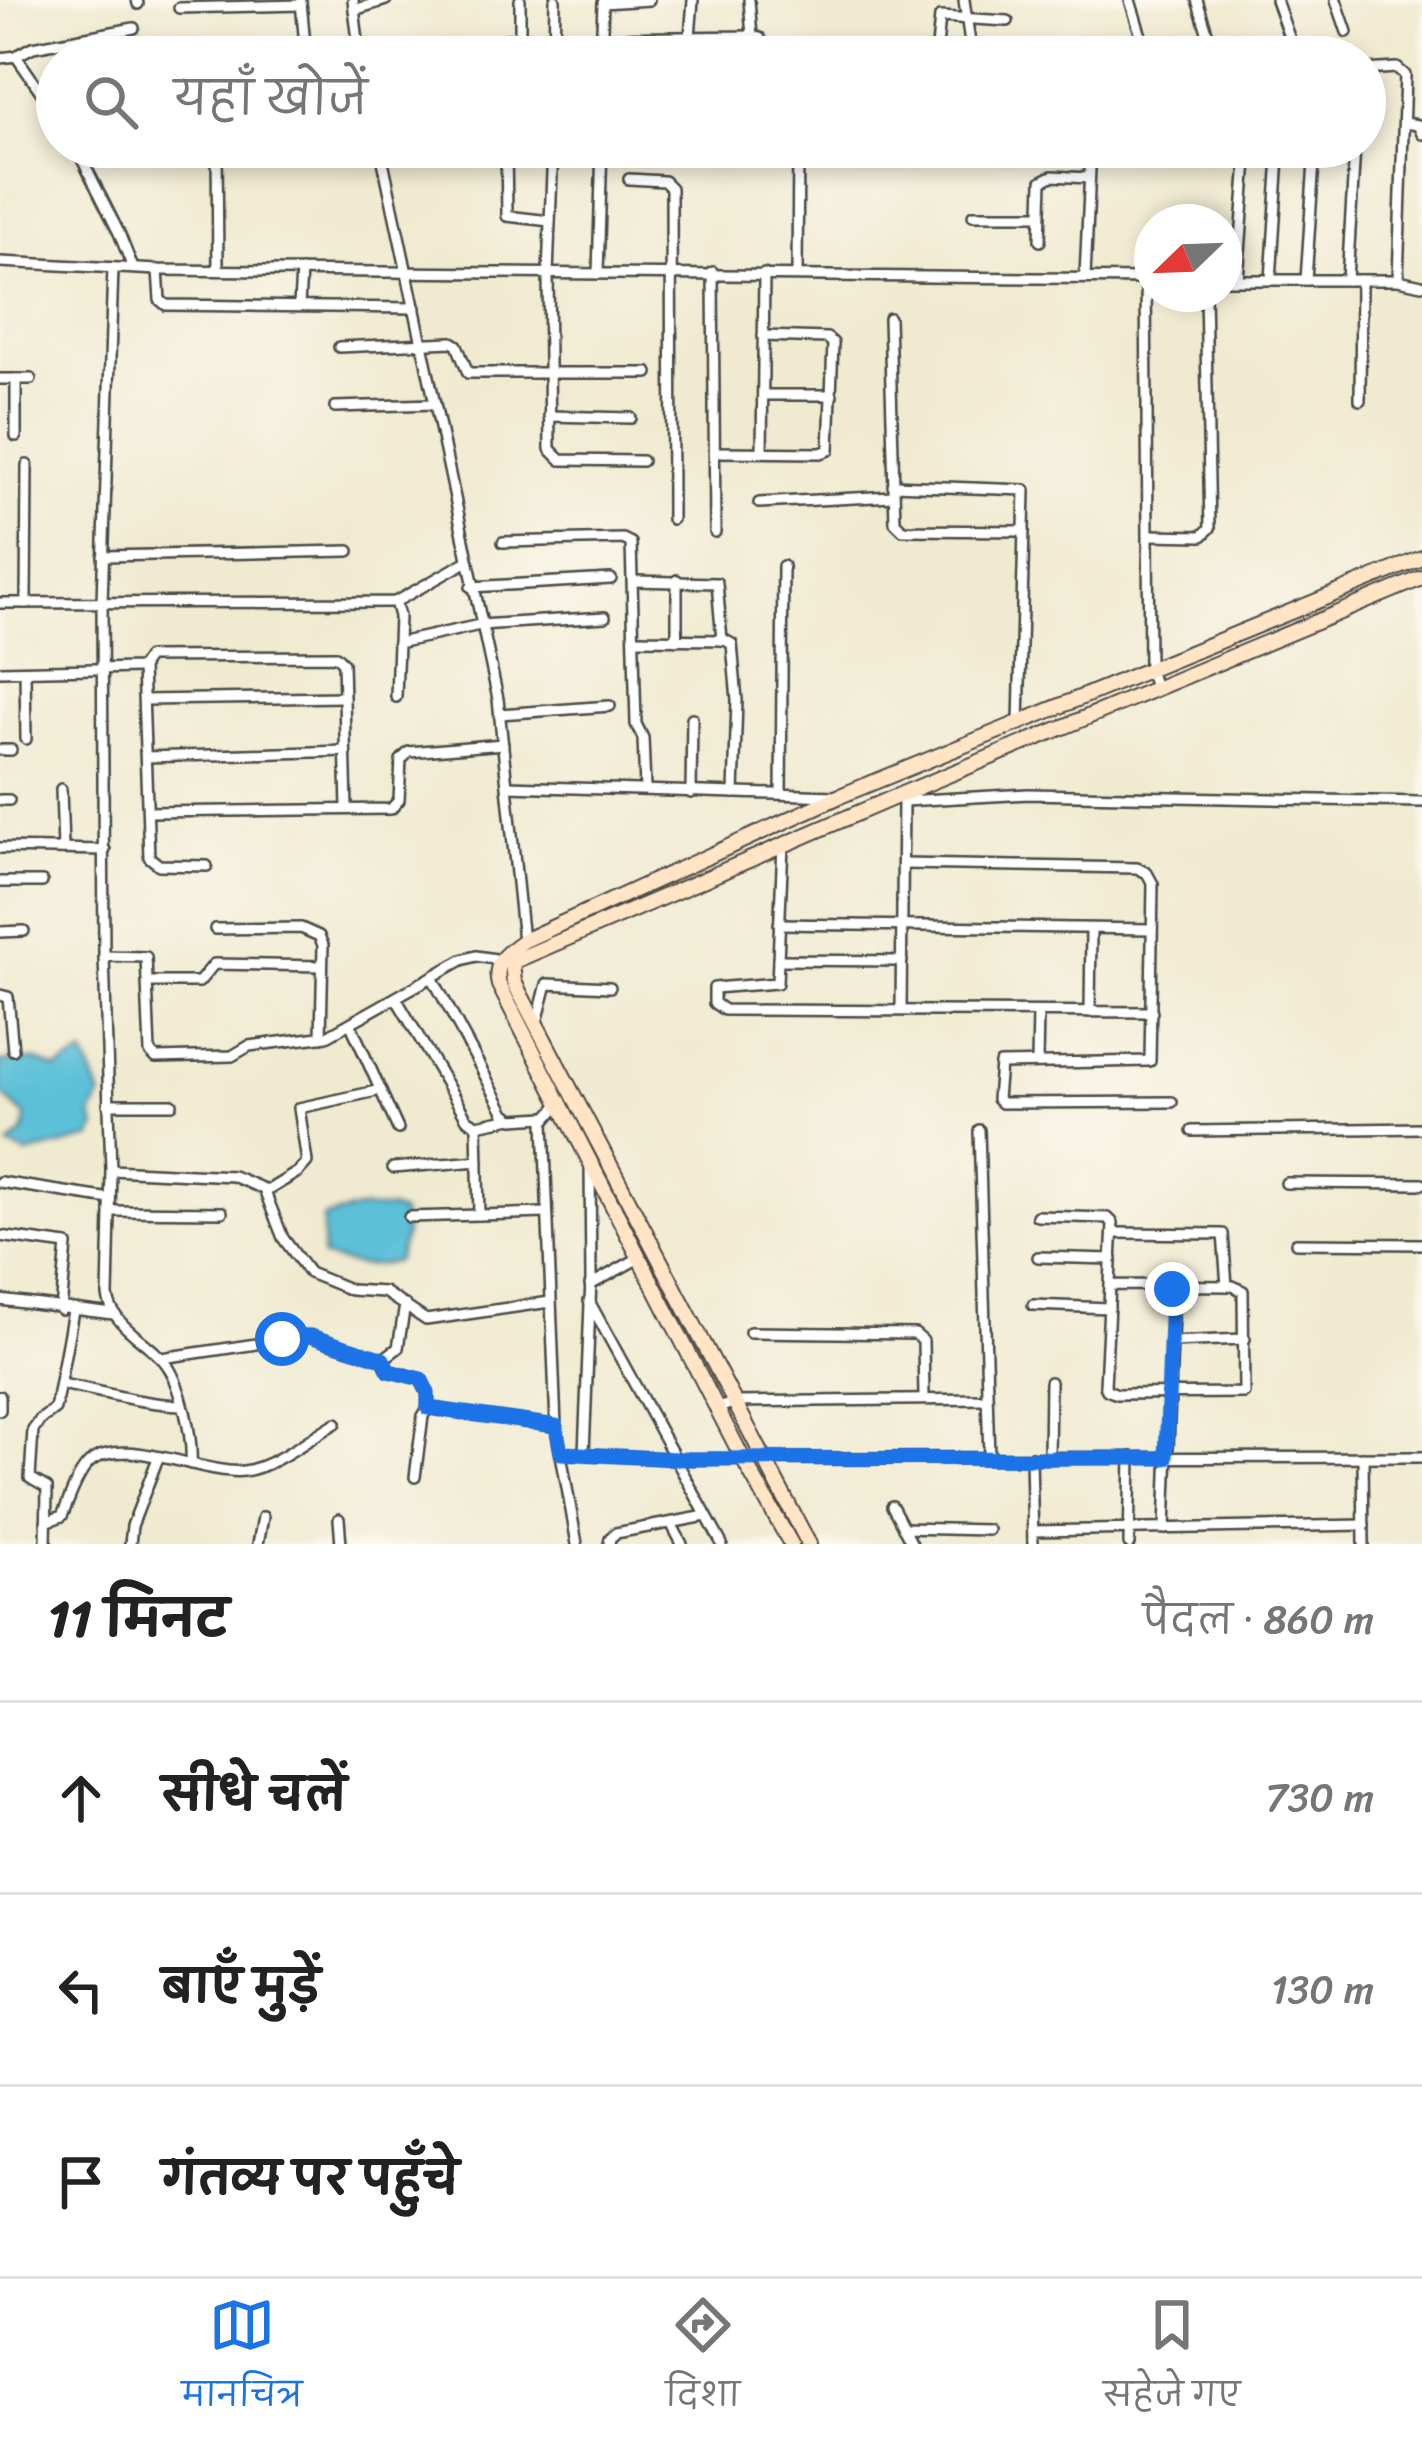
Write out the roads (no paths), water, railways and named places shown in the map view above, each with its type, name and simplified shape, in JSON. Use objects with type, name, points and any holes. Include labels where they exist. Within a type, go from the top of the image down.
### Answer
[{"type":"main road","points":[[809,1544],[606,1175],[590,1162],[496,972],[523,941],[840,796],[1422,558]]},
{"type":"main road","points":[[507,961],[1422,578]]},
{"type":"main road","points":[[869,785],[878,804]]},
{"type":"main road","points":[[507,961],[639,1258],[791,1544]]},
{"type":"street","points":[[357,36],[353,5],[386,0]]},
{"type":"street","points":[[520,0],[520,36]]},
{"type":"street","points":[[554,36],[555,0]]},
{"type":"street","points":[[601,36],[603,3],[649,0]]},
{"type":"street","points":[[691,36],[693,0]]},
{"type":"street","points":[[748,0],[752,36]]},
{"type":"street","points":[[964,0],[970,36]]},
{"type":"street","points":[[1130,0],[1142,36]]},
{"type":"street","points":[[1197,0],[1208,36]]},
{"type":"street","points":[[1276,0],[1289,36]]},
{"type":"street","points":[[1336,0],[1347,32]]},
{"type":"street","points":[[178,8],[301,2],[304,36]]},
{"type":"street","points":[[938,36],[940,17],[1008,21]]},
{"type":"street","points":[[91,36],[134,28]]},
{"type":"street","points":[[0,58],[36,46]]},
{"type":"street","points":[[16,56],[36,84]]},
{"type":"street","points":[[1386,70],[1402,70],[1406,81],[1398,280]]},
{"type":"street","points":[[1404,123],[1418,125],[1422,134]]},
{"type":"street","points":[[86,168],[133,268]]},
{"type":"street","points":[[217,168],[218,269]]},
{"type":"street","points":[[385,168],[500,714],[523,941]]},
{"type":"street","points":[[506,168],[507,216],[550,220]]},
{"type":"street","points":[[552,168],[550,449],[556,459],[642,461]]},
{"type":"street","points":[[598,273],[601,168]]},
{"type":"street","points":[[797,274],[798,168]]},
{"type":"street","points":[[1085,277],[1090,168]]},
{"type":"street","points":[[1242,227],[1247,168]]},
{"type":"street","points":[[1271,280],[1278,168]]},
{"type":"street","points":[[1306,280],[1314,168]]},
{"type":"street","points":[[1347,280],[1354,168]]},
{"type":"street","points":[[1040,241],[1041,188],[1046,178],[1089,178]]},
{"type":"street","points":[[629,179],[669,183],[674,273],[672,519]]},
{"type":"street","points":[[973,215],[1040,215]]},
{"type":"street","points":[[0,262],[158,270],[1134,279]]},
{"type":"street","points":[[113,268],[102,602],[109,1296],[113,1314],[172,1373],[191,1442],[190,1464]]},
{"type":"street","points":[[158,270],[160,300],[166,305],[415,308]]},
{"type":"street","points":[[299,306],[301,271]]},
{"type":"street","points":[[713,272],[715,532]]},
{"type":"street","points":[[762,452],[764,274]]},
{"type":"street","points":[[1242,279],[1398,280],[1422,285]]},
{"type":"street","points":[[1360,400],[1361,280]]},
{"type":"street","points":[[1149,312],[1149,669],[1155,688]]},
{"type":"street","points":[[1149,535],[1202,536],[1210,528],[1205,312]]},
{"type":"street","points":[[889,318],[892,515],[903,530],[1024,531]]},
{"type":"street","points":[[715,452],[829,450],[834,347],[830,340],[764,336]]},
{"type":"street","points":[[339,347],[455,343],[468,373],[648,374]]},
{"type":"street","points":[[0,379],[31,380]]},
{"type":"street","points":[[16,379],[16,436]]},
{"type":"street","points":[[763,395],[832,395]]},
{"type":"street","points":[[335,407],[435,404]]},
{"type":"street","points":[[549,416],[631,418]]},
{"type":"street","points":[[26,603],[27,465]]},
{"type":"street","points":[[759,503],[893,491],[1021,488],[1027,497],[1019,724]]},
{"type":"street","points":[[503,542],[623,539],[632,548],[636,724],[643,738],[645,788]]},
{"type":"street","points":[[104,556],[349,551]]},
{"type":"street","points":[[0,603],[395,602],[466,562]]},
{"type":"street","points":[[781,794],[784,566]]},
{"type":"street","points":[[471,587],[611,579]]},
{"type":"street","points":[[676,640],[677,580]]},
{"type":"street","points":[[634,581],[717,583],[722,640]]},
{"type":"street","points":[[395,602],[396,697]]},
{"type":"street","points":[[398,643],[480,625],[605,617]]},
{"type":"street","points":[[635,639],[732,644],[734,793]]},
{"type":"street","points":[[207,866],[159,866],[151,861],[142,667],[148,657],[331,655],[343,662],[347,808]]},
{"type":"street","points":[[0,671],[142,667]]},
{"type":"street","points":[[25,671],[26,739]]},
{"type":"street","points":[[144,700],[344,697]]},
{"type":"street","points":[[500,714],[610,706]]},
{"type":"street","points":[[691,793],[692,718]]},
{"type":"street","points":[[148,812],[387,810],[396,805],[401,760],[409,752],[503,744]]},
{"type":"street","points":[[146,757],[345,751]]},
{"type":"street","points":[[508,786],[840,796]]},
{"type":"street","points":[[61,789],[63,849]]},
{"type":"street","points":[[901,1010],[903,798],[1028,794],[1422,802]]},
{"type":"street","points":[[783,845],[775,985],[719,986],[712,990],[714,1003],[734,1011],[1152,1012]]},
{"type":"street","points":[[0,848],[105,850]]},
{"type":"street","points":[[904,864],[1142,869],[1153,884],[1152,1057],[1148,1063],[998,1066],[1000,1102],[1172,1102]]},
{"type":"street","points":[[0,882],[42,882]]},
{"type":"street","points":[[779,924],[1152,928]]},
{"type":"street","points":[[215,929],[308,929],[322,940],[321,1037]]},
{"type":"street","points":[[1090,1012],[1091,929]]},
{"type":"street","points":[[0,932],[24,932]]},
{"type":"street","points":[[104,956],[144,956],[150,1052],[156,1058],[232,1055],[249,1046],[321,1037],[476,956],[507,961]]},
{"type":"street","points":[[778,960],[902,961]]},
{"type":"street","points":[[148,982],[199,982],[214,964],[322,967]]},
{"type":"street","points":[[432,977],[512,1118]]},
{"type":"street","points":[[536,1026],[547,985],[610,987]]},
{"type":"street","points":[[0,994],[8,997],[13,1050]]},
{"type":"street","points":[[396,998],[467,1120],[477,1125],[545,1117],[559,1103]]},
{"type":"street","points":[[1036,1064],[1038,1012]]},
{"type":"street","points":[[351,1025],[398,1129]]},
{"type":"street","points":[[266,1190],[306,1165],[298,1111],[302,1106],[381,1090]]},
{"type":"street","points":[[108,1104],[172,1104]]},
{"type":"street","points":[[545,1117],[556,1426],[577,1544]]},
{"type":"street","points":[[477,1125],[479,1215]]},
{"type":"street","points":[[1192,1132],[1422,1128]]},
{"type":"street","points":[[979,1130],[988,1457]]},
{"type":"street","points":[[393,1168],[478,1161]]},
{"type":"street","points":[[584,1453],[590,1162]]},
{"type":"street","points":[[111,1170],[233,1176],[266,1190],[283,1238],[309,1273],[351,1290],[384,1292],[426,1320],[550,1301]]},
{"type":"street","points":[[0,1182],[110,1204],[222,1212]]},
{"type":"street","points":[[1286,1184],[1422,1184]]},
{"type":"street","points":[[409,1216],[545,1213]]},
{"type":"street","points":[[1037,1216],[1108,1218],[1114,1233],[1109,1308],[1107,1390],[1117,1394],[1244,1393],[1245,1295],[1239,1288],[1111,1285]]},
{"type":"street","points":[[1114,1233],[1221,1233],[1227,1286]]},
{"type":"street","points":[[0,1236],[67,1245],[61,1384],[54,1412],[34,1430],[30,1478],[47,1488],[46,1544]]},
{"type":"street","points":[[1296,1243],[1422,1244]]},
{"type":"street","points":[[1038,1257],[1112,1258]]},
{"type":"street","points":[[590,1285],[639,1258]]},
{"type":"street","points":[[1165,1529],[1174,1287]]},
{"type":"street","points":[[0,1300],[113,1314]]},
{"type":"street","points":[[589,1300],[722,1544]]},
{"type":"street","points":[[383,1359],[398,1348],[405,1305]]},
{"type":"street","points":[[1033,1305],[1109,1308]]},
{"type":"street","points":[[750,1332],[915,1334],[926,1353],[925,1398]]},
{"type":"street","points":[[162,1358],[310,1336],[383,1359],[389,1371],[421,1379],[428,1393],[415,1477]]},
{"type":"street","points":[[1171,1342],[1245,1339]]},
{"type":"street","points":[[1049,1457],[1050,1382]]},
{"type":"street","points":[[61,1384],[140,1402],[181,1405]]},
{"type":"street","points":[[0,1396],[0,1410]]},
{"type":"street","points":[[717,1409],[734,1402],[985,1399]]},
{"type":"street","points":[[428,1408],[556,1426]]},
{"type":"street","points":[[46,1522],[62,1516],[92,1460],[115,1452],[240,1472],[336,1423]]},
{"type":"street","points":[[561,1453],[763,1460],[1422,1457]]},
{"type":"street","points":[[1030,1457],[1033,1544]]},
{"type":"street","points":[[1129,1544],[1131,1457]]},
{"type":"street","points":[[1363,1457],[1364,1544]]},
{"type":"street","points":[[130,1544],[132,1526],[158,1458]]},
{"type":"street","points":[[892,1506],[912,1544]]},
{"type":"street","points":[[609,1544],[616,1533],[706,1516]]},
{"type":"street","points":[[258,1544],[263,1517]]},
{"type":"street","points":[[339,1519],[341,1544]]},
{"type":"street","points":[[671,1523],[682,1544]]},
{"type":"street","points":[[1033,1531],[1364,1525]]},
{"type":"street","points":[[903,1528],[988,1529]]},
{"type":"street","points":[[968,1529],[969,1544]]},
{"type":"water","points":[[84,1055],[101,1096],[92,1117],[96,1127],[92,1138],[27,1154],[9,1146],[24,1131],[26,1116],[0,1093],[0,1062],[35,1060],[57,1069]]},
{"type":"water","points":[[358,1209],[401,1213],[405,1235],[396,1261],[359,1265],[322,1257],[323,1218]]}]
